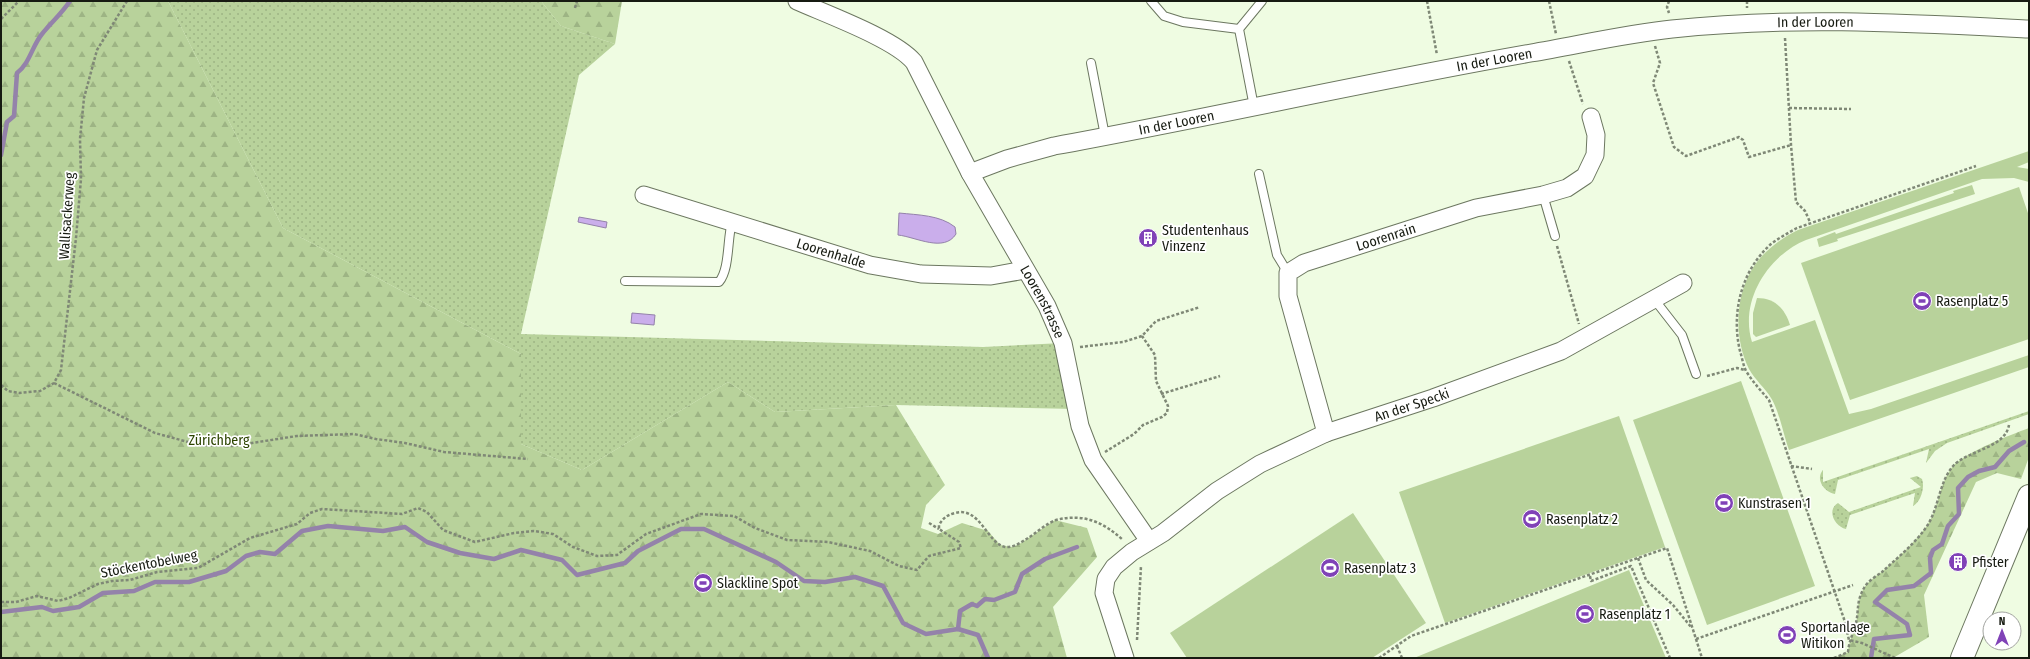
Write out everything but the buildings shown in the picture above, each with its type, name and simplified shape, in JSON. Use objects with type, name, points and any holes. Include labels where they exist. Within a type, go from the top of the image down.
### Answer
[{"type":"street","name":"Loorenstrasse","points":[[797,1],[906,53],[920,71],[970,173],[1047,306],[1064,351],[1080,426],[1093,460],[1149,541]]},
{"type":"street","name":"In der Looren","points":[[970,173],[1007,158],[1047,148],[1440,69],[1652,32],[1785,21],[1841,21],[2029,29]]},
{"type":"street","name":"Loorenrain","points":[[1288,273],[1304,263],[1476,208],[1543,195],[1567,188],[1585,176],[1595,155],[1596,135],[1587,111]]},
{"type":"street","name":"Loorenhalde","points":[[644,195],[870,265],[921,274],[991,276],[1025,270]]},
{"type":"street","points":[[1288,273],[1288,296],[1326,433]]},
{"type":"street","name":"An der Specki","points":[[1149,541],[1163,533],[1217,491],[1260,464],[1326,433],[1433,398],[1561,351],[1683,283]]},
{"type":"street","points":[[1962,658],[2029,496]]},
{"type":"street","points":[[1125,658],[1104,593],[1106,579],[1114,567],[1132,552],[1149,541]]},
{"type":"lane","points":[[1151,1],[1164,16],[1183,22],[1239,29]]},
{"type":"lane","points":[[1239,29],[1262,1]]},
{"type":"lane","points":[[1239,29],[1254,107]]},
{"type":"lane","points":[[1091,63],[1106,136]]},
{"type":"lane","points":[[1259,174],[1277,255],[1288,273]]},
{"type":"lane","points":[[1543,195],[1555,236]]},
{"type":"lane","points":[[625,281],[719,282],[724,277],[729,232],[732,222]]},
{"type":"lane","points":[[1654,299],[1682,335],[1696,374]]},
{"type":"path","points":[[1,19],[19,1]]},
{"type":"path","name":"Wallisackerweg","points":[[54,383],[61,370],[76,238],[81,179],[80,139],[84,98],[97,50],[127,1]]},
{"type":"path","points":[[574,8],[577,1]]},
{"type":"path","points":[[1426,1],[1440,69]]},
{"type":"path","points":[[1549,1],[1562,48],[1587,111]]},
{"type":"path","points":[[1785,21],[1791,145],[1796,202],[1805,211],[1810,222]]},
{"type":"path","points":[[1652,32],[1660,63],[1653,83],[1674,147],[1680,153],[1686,156],[1739,137],[1743,140],[1749,157],[1791,145]]},
{"type":"path","points":[[1789,108],[1851,109]]},
{"type":"path","points":[[1849,640],[1844,619],[1769,400],[1746,370],[1737,337],[1736,317],[1742,289],[1759,257],[1772,244],[1810,222],[1976,166]]},
{"type":"path","points":[[1555,236],[1583,339]]},
{"type":"path","points":[[1064,351],[1095,344],[1123,342],[1142,336],[1156,321],[1200,307]]},
{"type":"path","points":[[1093,460],[1134,434],[1143,426],[1167,413],[1168,406],[1156,381],[1155,355],[1142,336]]},
{"type":"path","points":[[1696,374],[1701,377],[1737,368],[1746,370]]},
{"type":"path","points":[[1161,394],[1220,376]]},
{"type":"path","points":[[1,385],[8,391],[27,393],[40,391],[54,383],[155,433],[199,445],[232,446],[297,436],[354,434],[376,440],[406,443],[444,452],[528,459]]},
{"type":"path","points":[[1834,658],[1848,652],[1849,640],[1856,622],[1857,604],[1864,587],[1905,551],[1927,526],[1938,504],[1945,481],[1953,466],[1962,459],[2002,438],[2008,433],[2009,426]]},
{"type":"path","points":[[1791,466],[1812,469]]},
{"type":"path","name":"Stöckentobelweg","points":[[1,602],[16,602],[37,596],[58,601],[69,598],[105,582],[130,580],[157,572],[198,568],[250,538],[297,524],[310,513],[322,509],[402,514],[418,508],[427,512],[443,530],[475,542],[514,533],[534,531],[553,534],[573,547],[597,556],[617,555],[646,534],[701,514],[734,516],[754,528],[787,540],[828,542],[870,550],[893,563],[911,570],[917,570],[929,556],[961,548],[959,542],[939,529]]},
{"type":"path","points":[[930,523],[939,529],[939,525],[945,516],[960,511],[967,512],[976,519],[1000,545],[1011,547],[1018,545],[1055,520],[1089,519],[1096,521],[1114,532],[1124,541],[1141,567],[1137,641]]},
{"type":"path","points":[[1379,658],[1411,636],[1590,576],[1667,548],[1702,658]]},
{"type":"path","points":[[1638,558],[1646,580],[1673,605],[1693,629]]},
{"type":"path","points":[[1590,576],[1591,581],[1631,566],[1670,658]]},
{"type":"path","points":[[1696,639],[1853,585]]},
{"type":"path","points":[[1849,640],[1895,658]]},
{"type":"path","points":[[1397,646],[1402,658]]},
{"type":"green space","name":"Zürichberg","points":[[1,1],[168,1],[283,228],[521,354],[521,444],[582,470],[728,382],[775,412],[896,405],[945,485],[926,505],[921,528],[938,534],[962,523],[988,531],[1000,545],[1011,547],[1018,545],[1055,520],[1087,528],[1097,557],[1053,607],[1067,658],[1,658]]},
{"type":"green space","points":[[168,1],[541,1],[561,26],[615,44],[579,75],[521,334],[983,347],[1063,343],[1076,409],[896,405],[775,412],[728,382],[582,470],[521,444],[521,354],[283,228]]},
{"type":"green space","points":[[541,1],[622,1],[615,44],[561,26]]},
{"type":"green space","points":[[2029,151],[2029,162],[2017,167],[2029,169],[2029,182],[2014,178],[1982,179],[1806,240],[1793,247],[1780,256],[1760,281],[1750,310],[1749,326],[1752,342],[1815,320],[1849,414],[1871,409],[2029,355],[2029,367],[1789,450],[1774,403],[1769,394],[1749,369],[1740,341],[1738,326],[1741,296],[1752,269],[1761,257],[1778,242],[1798,230]]},
{"type":"green space","points":[[1972,185],[1975,194],[1837,239],[1838,241],[1819,247],[1817,239],[1835,232],[1836,234],[1954,193],[1953,191]]},
{"type":"green space","name":"Rasenplatz 5","points":[[2019,187],[2029,216],[2029,339],[1850,400],[1801,263]]},
{"type":"green space","points":[[1757,298],[1769,300],[1778,305],[1788,319],[1790,325],[1756,337],[1753,334],[1753,313]]},
{"type":"green space","name":"Kunstrasen 1","points":[[1741,381],[1815,586],[1707,625],[1633,420]]},
{"type":"green space","points":[[2029,411],[2029,414],[1947,443],[1935,451],[1926,463],[1929,449],[1838,480],[1835,494],[1827,491],[1820,481],[1823,470],[1823,482]]},
{"type":"green space","name":"Rasenplatz 2","points":[[1619,416],[1665,547],[1445,623],[1399,492]]},
{"type":"green space","points":[[2029,428],[2029,457],[2021,479],[1997,473],[1976,482],[1924,595],[1929,637],[1893,658],[1834,658],[1848,652],[1857,619],[1861,593],[1864,588],[1906,550],[1926,527],[1934,512],[1948,473],[1953,466],[1968,455],[2000,439]]},
{"type":"green space","points":[[1917,476],[1922,479],[1923,490],[1920,498],[1913,506],[1915,493],[1850,515],[1846,529],[1842,528],[1835,522],[1832,514],[1834,506],[1838,503],[1849,512],[1921,487],[1910,478]]},
{"type":"green space","name":"Rasenplatz 3","points":[[1353,513],[1426,623],[1372,658],[1187,658],[1170,633]]},
{"type":"green space","name":"Rasenplatz 1","points":[[1629,570],[1666,658],[1414,658]]},
{"type":"shaded area","points":[[899,213],[928,216],[943,220],[955,227],[956,234],[951,240],[937,243],[898,235]]},
{"type":"shaded area","points":[[579,217],[607,222],[606,228],[578,222]]},
{"type":"shaded area","points":[[632,313],[655,315],[654,325],[631,323]]},
{"type":"waterway","points":[[1,155],[7,122],[14,116],[17,73],[25,64],[42,34],[64,10],[70,1]]},
{"type":"waterway","points":[[1871,658],[1874,639],[1910,635],[1907,624],[1875,602],[1887,590],[1914,586],[1931,573],[1930,558],[1933,550],[1942,544],[1948,526],[1959,514],[1958,488],[1968,477],[1979,471],[1995,467],[2009,451],[2024,442]]},
{"type":"waterway","points":[[1,612],[42,607],[53,611],[79,607],[103,593],[134,591],[155,582],[189,582],[226,571],[246,556],[260,552],[275,554],[302,531],[328,526],[383,531],[405,527],[427,542],[460,553],[494,559],[521,550],[562,560],[577,575],[625,563],[638,551],[681,529],[704,529],[776,562],[804,581],[825,582],[855,577],[883,586],[903,623],[926,634],[958,629],[978,635],[988,658]]},
{"type":"waterway","points":[[958,629],[960,611],[972,604],[977,606],[985,599],[994,600],[1015,592],[1022,574],[1045,559],[1077,547]]},
{"type":"place","name":"Studentenhaus Vinzenz","points":[[1148,238]]},
{"type":"place","name":"Rasenplatz 5","points":[[1922,301]]},
{"type":"place","name":"Kunstrasen 1","points":[[1724,503]]},
{"type":"place","name":"Rasenplatz 2","points":[[1532,519]]},
{"type":"place","name":"Pfister","points":[[1958,562]]},
{"type":"place","name":"Rasenplatz 3","points":[[1330,568]]},
{"type":"place","name":"Slackline Spot","points":[[703,583]]},
{"type":"place","name":"Rasenplatz 1","points":[[1585,614]]},
{"type":"place","name":"Sportanlage Witikon","points":[[1787,635]]}]
